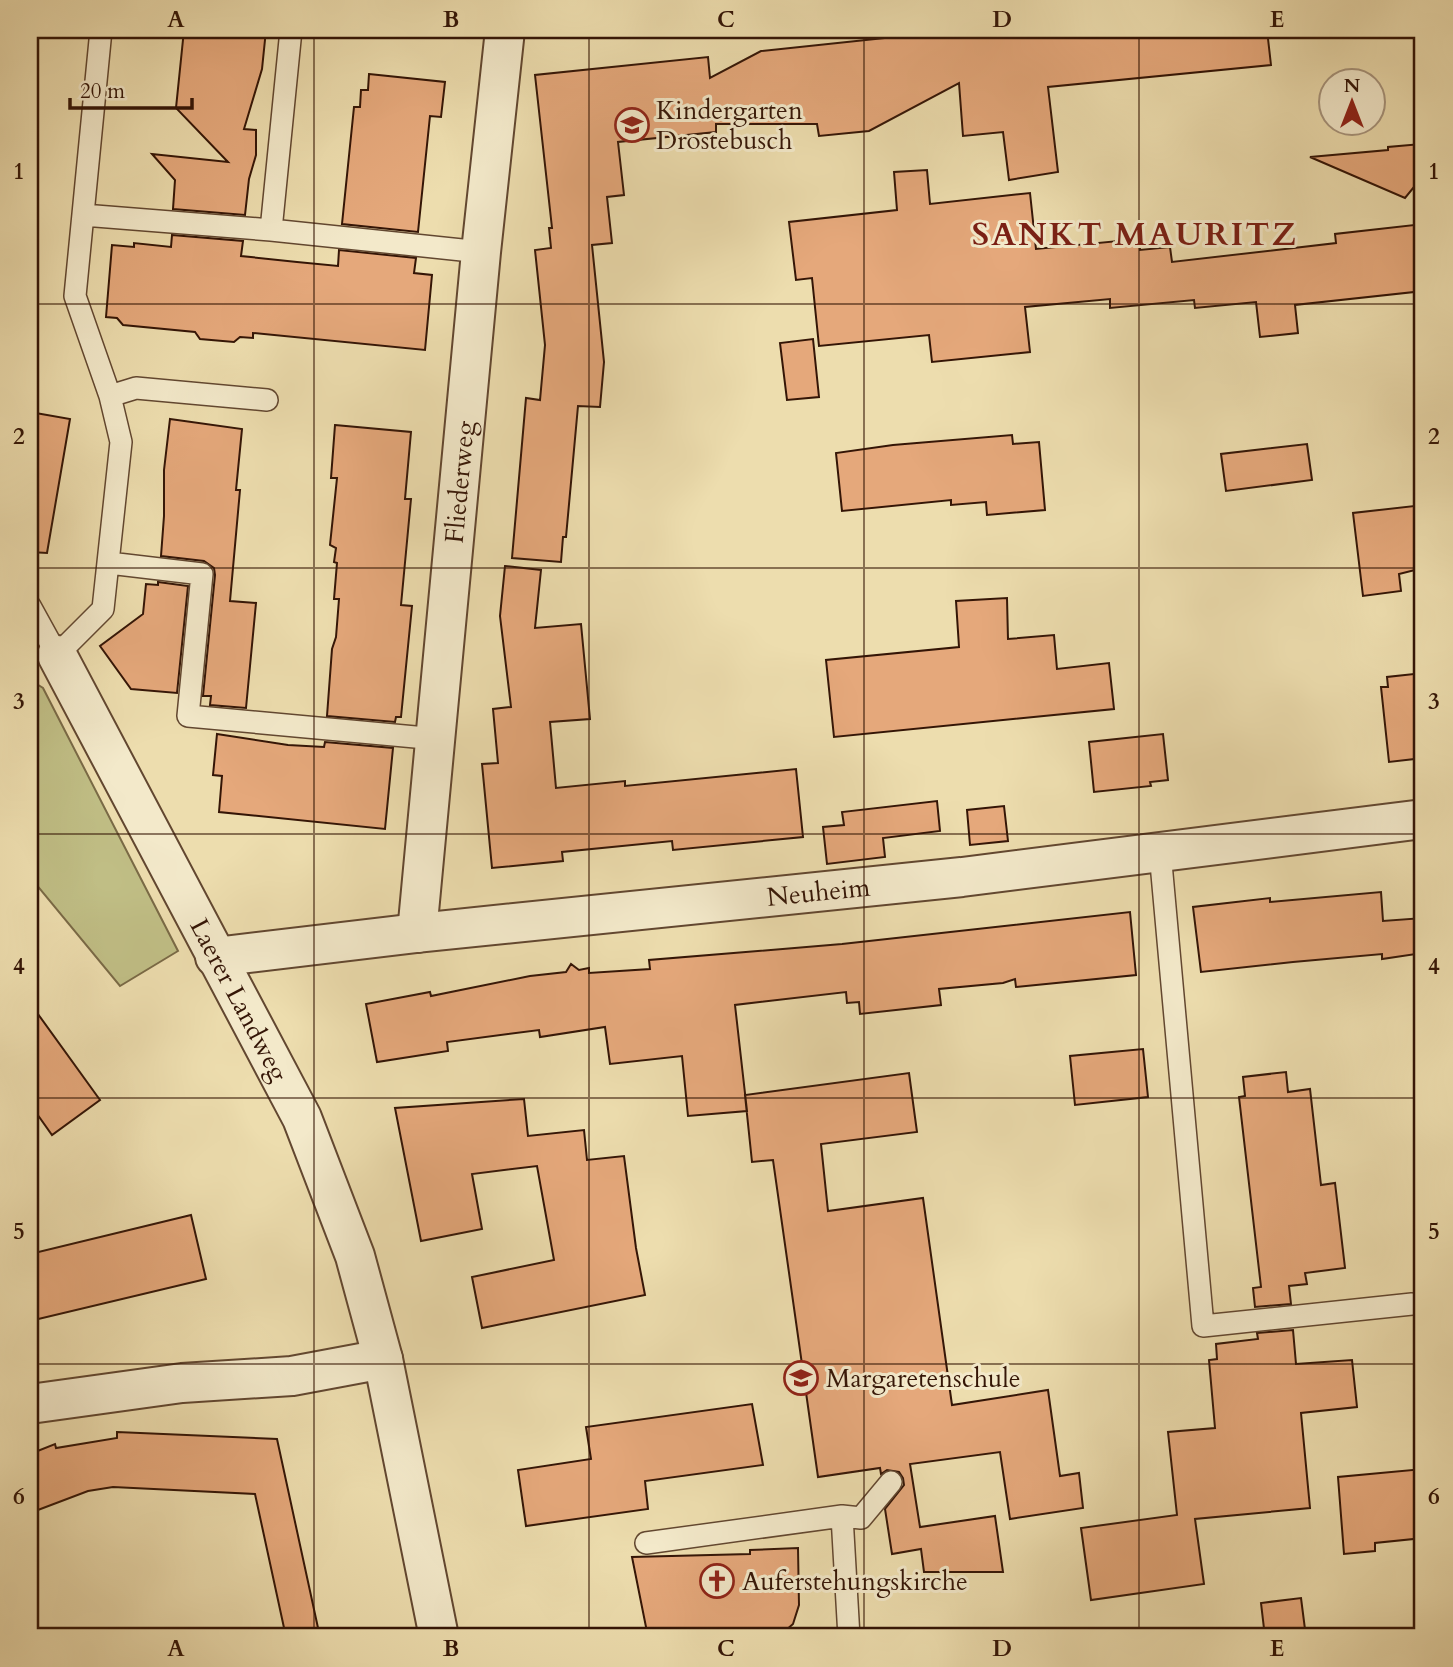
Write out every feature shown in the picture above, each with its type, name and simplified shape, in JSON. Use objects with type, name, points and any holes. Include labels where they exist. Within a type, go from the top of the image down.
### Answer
[{"type":"street","name":"Fliederweg","points":[[418,933],[481,252],[505,30]]},
{"type":"street","name":"Laerer Landweg","points":[[57,656],[302,1118],[355,1256],[383,1359],[439,1637]]},
{"type":"street","name":"Neuheim","points":[[215,957],[418,933],[961,877],[1423,819]]},
{"type":"street","points":[[30,1404],[182,1383],[292,1376],[383,1359]]},
{"type":"lane","points":[[57,656],[103,609],[121,442],[110,396],[75,296],[101,30]]},
{"type":"lane","points":[[271,230],[291,30]]},
{"type":"lane","points":[[83,215],[271,230],[481,252]]},
{"type":"lane","points":[[110,396],[136,388],[267,400]]},
{"type":"lane","points":[[109,563],[202,574],[188,716],[437,739]]},
{"type":"lane","name":"Laerer Landweg","points":[[30,606],[57,656]]},
{"type":"lane","points":[[1160,852],[1203,1325],[1412,1304]]},
{"type":"lane","points":[[646,1543],[842,1516],[861,1518],[891,1482]]},
{"type":"lane","points":[[842,1516],[849,1637]]},
{"type":"shaded area","points":[[30,680],[43,688],[178,951],[120,986],[30,877]]},
{"type":"building","points":[[184,30],[266,30],[262,69],[244,129],[256,130],[256,155],[249,179],[245,215],[173,209],[175,180],[152,154],[228,162],[176,108]]},
{"type":"building","points":[[954,30],[1267,30],[1271,65],[1048,87],[1058,172],[1009,180],[1003,132],[963,136],[959,83],[869,131],[819,136],[817,124],[716,124],[716,132],[618,142],[624,195],[607,197],[612,243],[592,245],[604,362],[600,407],[578,406],[566,537],[563,537],[561,562],[512,558],[526,398],[540,400],[545,345],[535,250],[551,248],[549,228],[552,228],[535,75],[708,57],[710,78],[761,51],[913,35],[954,35]]},
{"type":"building","points":[[369,74],[445,82],[441,117],[430,116],[418,232],[342,224],[354,107],[360,107],[361,90],[368,90]]},
{"type":"building","points":[[1421,144],[1423,176],[1405,198],[1310,157],[1388,150],[1388,147]]},
{"type":"building","points":[[927,170],[930,204],[1030,193],[1036,249],[1139,239],[1140,250],[1170,247],[1172,262],[1336,243],[1335,234],[1423,224],[1423,291],[1295,305],[1298,333],[1260,337],[1256,302],[1195,308],[1194,300],[1110,308],[1110,299],[1025,307],[1030,352],[932,362],[929,335],[819,346],[812,278],[796,280],[789,222],[897,210],[894,172]]},
{"type":"building","points":[[172,235],[243,241],[241,256],[338,266],[339,250],[416,258],[414,273],[432,275],[425,350],[253,333],[253,338],[240,337],[234,342],[200,339],[195,332],[123,325],[117,318],[106,317],[112,245],[134,247],[134,243],[171,247]]},
{"type":"building","points":[[813,339],[819,397],[787,400],[780,343]]},
{"type":"building","points":[[30,412],[70,419],[47,553],[30,552]]},
{"type":"building","points":[[170,419],[242,429],[236,490],[240,490],[230,601],[256,603],[246,708],[210,705],[211,696],[203,696],[214,568],[204,561],[161,556],[164,470]]},
{"type":"building","points":[[335,425],[411,432],[405,499],[411,499],[401,605],[412,606],[401,717],[396,717],[395,722],[327,716],[339,599],[334,599],[336,548],[330,545],[337,478],[331,478]]},
{"type":"building","points":[[1012,435],[1013,444],[1039,442],[1045,510],[987,515],[986,502],[951,505],[951,500],[842,511],[836,453],[893,445]]},
{"type":"building","points":[[1307,444],[1312,480],[1226,491],[1221,454]]},
{"type":"building","points":[[1423,505],[1423,568],[1399,574],[1401,591],[1363,596],[1353,513]]},
{"type":"building","points":[[505,566],[541,570],[535,628],[581,624],[590,719],[550,722],[556,788],[625,781],[625,786],[796,769],[803,837],[673,850],[672,841],[562,852],[563,861],[492,868],[482,764],[498,763],[493,709],[511,707],[500,616]]},
{"type":"building","points":[[158,582],[188,586],[177,693],[131,689],[100,646],[143,614],[146,584],[158,585]]},
{"type":"building","points":[[1007,598],[1008,639],[1054,635],[1057,669],[1109,663],[1114,709],[834,737],[826,660],[959,647],[956,601]]},
{"type":"building","points":[[1423,673],[1423,758],[1389,762],[1381,687],[1388,687],[1387,677]]},
{"type":"building","points":[[217,734],[288,745],[324,747],[325,742],[393,748],[385,829],[219,812],[222,776],[213,775]]},
{"type":"building","points":[[1163,734],[1168,780],[1150,782],[1151,786],[1094,792],[1089,742]]},
{"type":"building","points":[[937,801],[940,831],[883,838],[885,857],[827,864],[823,827],[844,825],[842,812]]},
{"type":"building","points":[[1004,806],[1008,841],[970,845],[967,810]]},
{"type":"building","points":[[1381,892],[1383,921],[1423,918],[1423,953],[1382,959],[1382,954],[1201,972],[1193,907],[1270,898],[1270,902]]},
{"type":"building","points":[[1130,912],[1136,975],[1016,987],[1015,979],[1003,983],[939,989],[941,1005],[860,1014],[859,1002],[847,1003],[846,992],[735,1005],[747,1111],[688,1116],[682,1056],[610,1064],[605,1027],[540,1037],[539,1030],[447,1042],[448,1051],[377,1062],[366,1004],[430,992],[431,996],[530,976],[566,972],[571,964],[579,970],[589,968],[589,973],[650,969],[649,960],[842,944]]},
{"type":"building","points":[[30,1003],[100,1100],[52,1135],[30,1104]]},
{"type":"building","points":[[1143,1049],[1148,1097],[1075,1105],[1070,1056]]},
{"type":"building","points":[[1286,1072],[1288,1092],[1310,1089],[1321,1185],[1335,1183],[1345,1268],[1305,1273],[1307,1284],[1289,1286],[1291,1304],[1255,1307],[1253,1288],[1261,1287],[1239,1097],[1245,1096],[1243,1077]]},
{"type":"building","points":[[909,1073],[917,1132],[821,1144],[828,1211],[923,1198],[952,1405],[1048,1390],[1060,1476],[1079,1473],[1083,1508],[1010,1519],[1000,1452],[910,1464],[920,1527],[995,1516],[1003,1572],[924,1572],[921,1549],[892,1554],[885,1509],[904,1485],[899,1472],[887,1470],[881,1474],[880,1468],[818,1477],[773,1160],[752,1162],[745,1095]]},
{"type":"building","points":[[524,1099],[528,1136],[584,1130],[587,1160],[624,1156],[645,1295],[482,1328],[472,1277],[554,1260],[537,1166],[472,1174],[482,1229],[421,1241],[395,1108]]},
{"type":"building","points":[[191,1215],[206,1279],[30,1321],[30,1254]]},
{"type":"building","points":[[1293,1330],[1296,1364],[1352,1360],[1357,1407],[1301,1413],[1310,1508],[1195,1519],[1204,1584],[1091,1600],[1081,1528],[1177,1515],[1168,1432],[1215,1428],[1209,1360],[1217,1359],[1216,1344],[1258,1339],[1257,1333]]},
{"type":"building","points":[[752,1404],[763,1465],[645,1481],[648,1509],[526,1526],[518,1470],[591,1459],[586,1427]]},
{"type":"building","points":[[117,1432],[277,1439],[320,1637],[286,1637],[255,1494],[113,1487],[88,1491],[30,1513],[30,1454],[55,1444],[56,1448],[117,1438]]},
{"type":"building","points":[[1423,1469],[1423,1538],[1375,1543],[1375,1551],[1344,1554],[1338,1477]]},
{"type":"building","name":"Auferstehungskirche","points":[[798,1548],[799,1605],[793,1624],[785,1631],[767,1637],[648,1637],[632,1557],[750,1554],[750,1550]]},
{"type":"building","points":[[1301,1598],[1306,1637],[1265,1637],[1261,1603]]},
{"type":"place","name":"Kindergarten Drostebusch","points":[[632,125]]},
{"type":"place","name":"Margaretenschule","points":[[801,1378]]},
{"type":"place","name":"Auferstehungskirche","points":[[717,1581]]},
{"type":"district","name":"SANKT MAURITZ","points":[[1135,233]]}]
